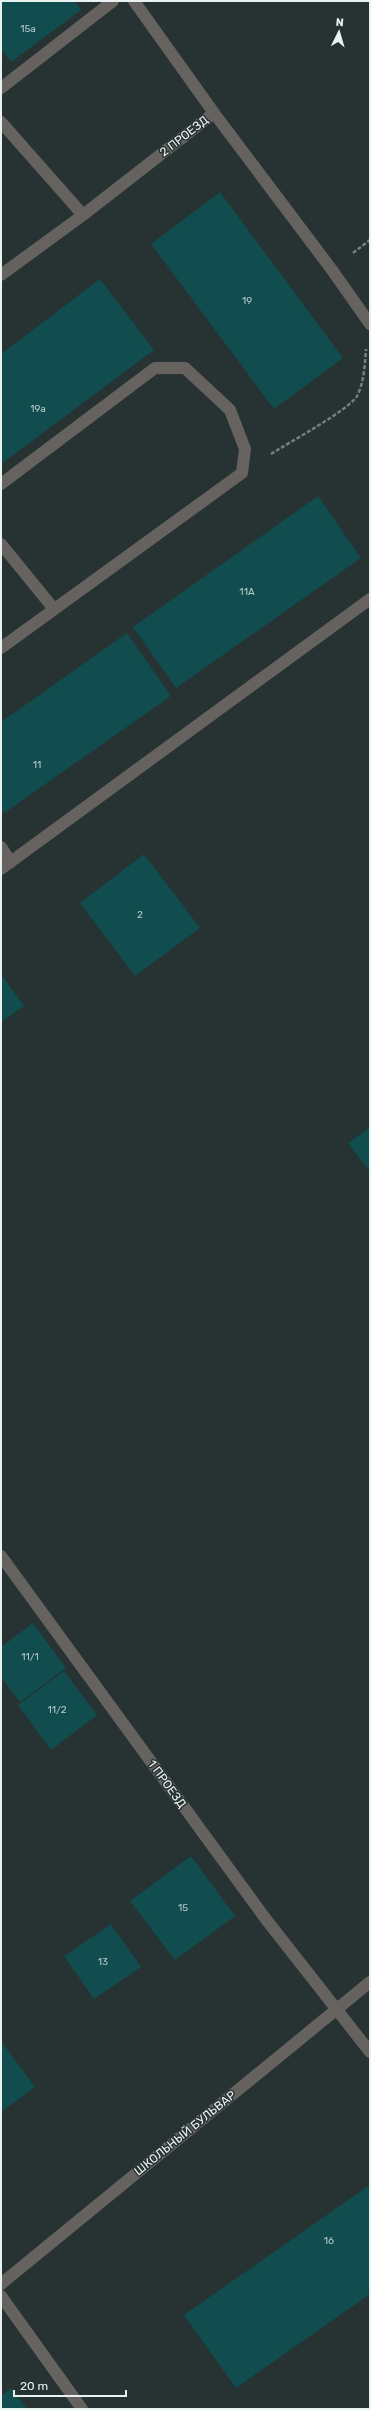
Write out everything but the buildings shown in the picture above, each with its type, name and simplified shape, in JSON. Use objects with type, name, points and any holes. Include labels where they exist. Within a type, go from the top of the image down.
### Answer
[{"type":"street","points":[[1,88],[113,1]]},
{"type":"street","points":[[134,1],[214,113]]},
{"type":"street","name":"2 ПРОЕЗД","points":[[1,276],[83,215],[214,113],[332,270],[369,323]]},
{"type":"street","points":[[1,122],[83,215]]},
{"type":"street","points":[[1,484],[155,368],[185,368],[230,410],[245,449],[242,473],[1,648]]},
{"type":"street","points":[[1,544],[54,609]]},
{"type":"street","points":[[1,870],[370,599]]},
{"type":"street","points":[[1,847],[11,862]]},
{"type":"street","name":"1 ПРОЕЗД","points":[[1,1556],[265,1918],[370,2052]]},
{"type":"street","name":"ШКОЛЬНЫЙ БУЛЬВАР","points":[[1,2284],[370,1982]]},
{"type":"street","points":[[1,2296],[82,2409]]},
{"type":"path","points":[[242,473],[334,416],[357,397],[366,356],[369,323]]}]
